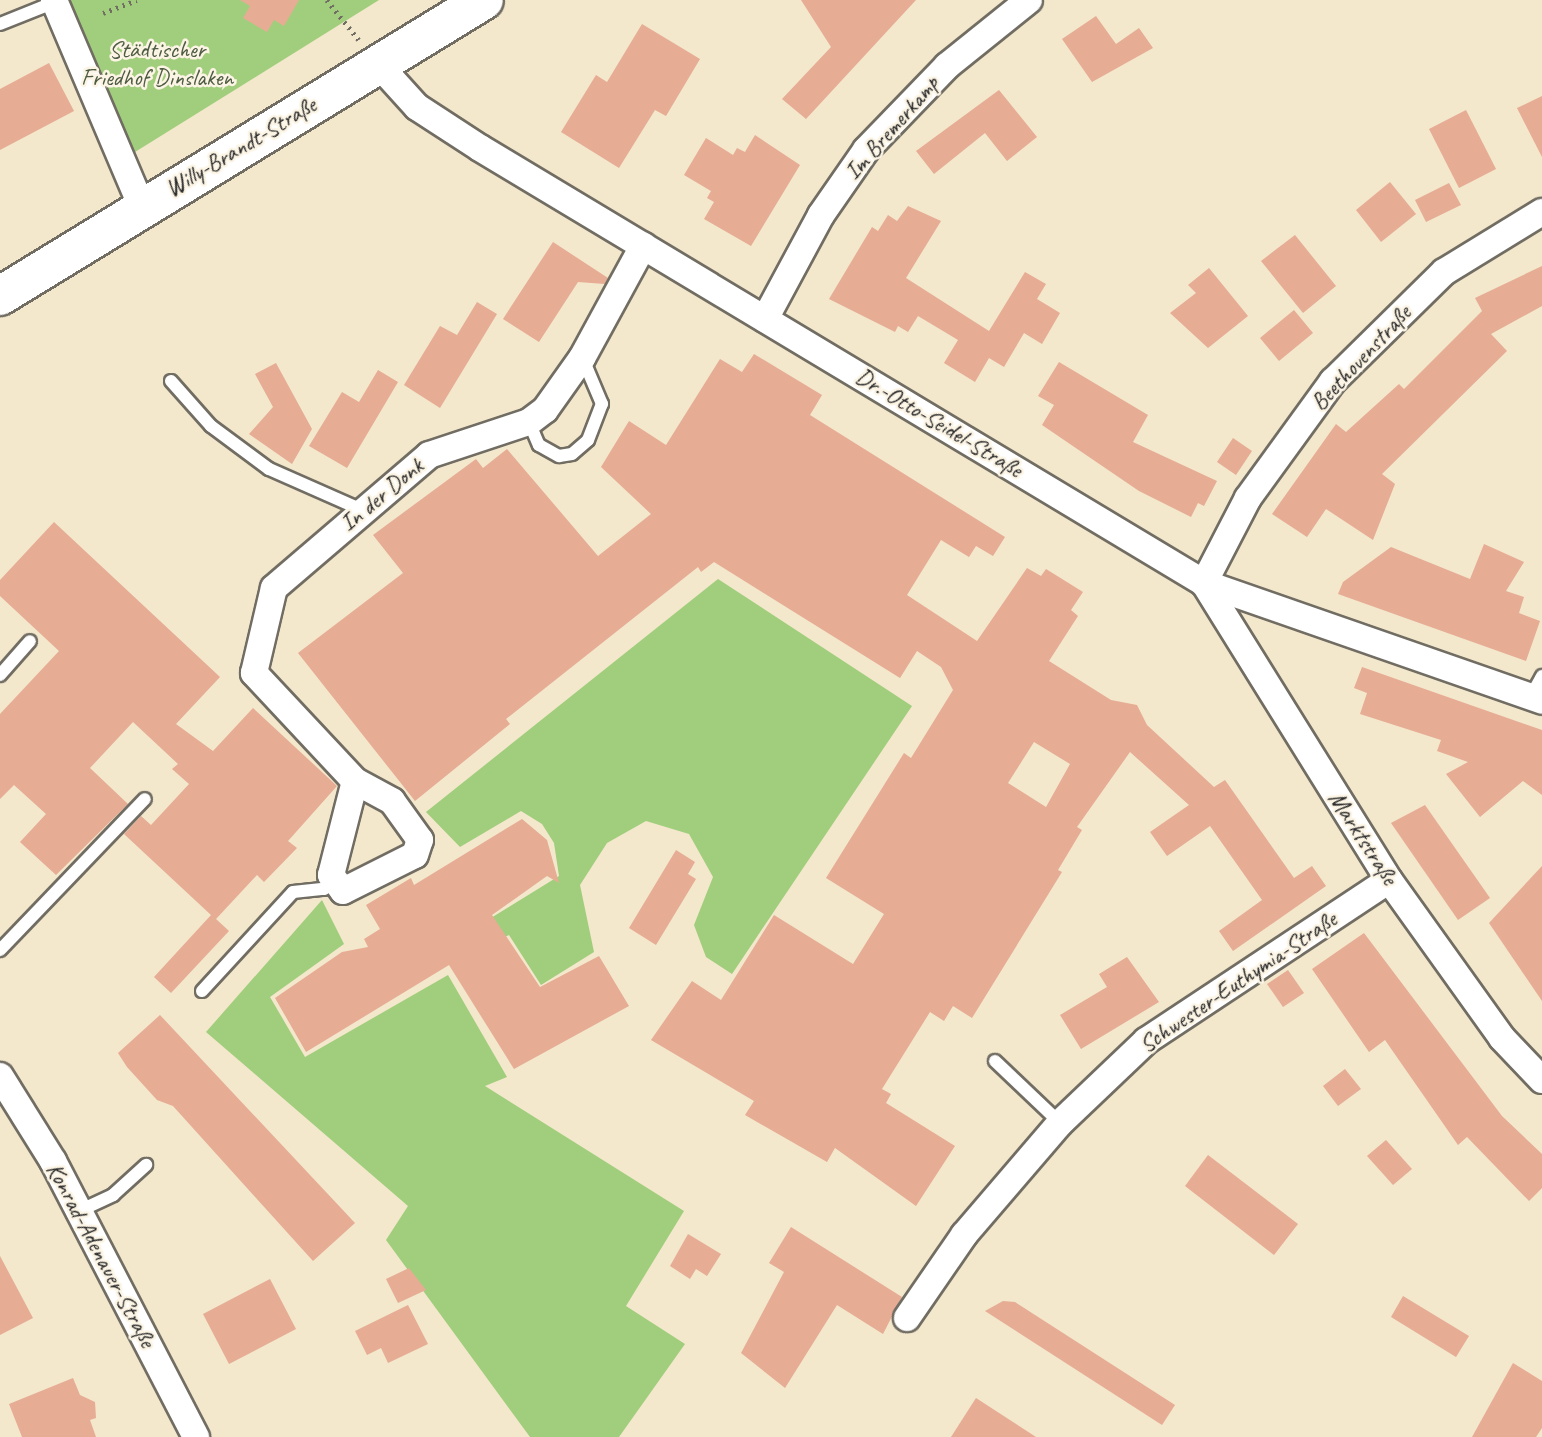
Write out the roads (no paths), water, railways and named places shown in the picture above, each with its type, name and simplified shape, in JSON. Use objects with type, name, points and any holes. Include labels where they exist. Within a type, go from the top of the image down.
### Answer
[{"type":"main road","name":"Willy-Brandt-Straße","points":[[0,296],[484,0]]},
{"type":"street","name":"Im Bremerkamp","points":[[765,319],[821,215],[866,150],[947,66],[1029,0]]},
{"type":"street","points":[[55,1],[142,207]]},
{"type":"street","name":"Dr.-Otto-Seidel-Straße","points":[[378,64],[417,107],[1204,583],[1538,691]]},
{"type":"street","name":"Beethovenstraße","points":[[1204,583],[1248,498],[1333,381],[1444,272],[1542,212]]},
{"type":"street","name":"In der Donk","points":[[335,880],[343,891],[366,885],[415,855],[420,840],[392,801],[355,781],[254,673],[274,588],[429,455],[529,422],[562,391],[643,246]]},
{"type":"street","name":"Marktstraße","points":[[1204,583],[1389,880],[1502,1038],[1542,1080]]},
{"type":"street","points":[[335,880],[331,875],[355,781]]},
{"type":"street","name":"Schwester-Euthymia-Straße","points":[[907,1318],[964,1235],[1060,1124],[1146,1041],[1389,880]]},
{"type":"street","name":"Konrad-Adenauer-Straße","points":[[0,1076],[79,1211],[196,1437]]},
{"type":"lane","points":[[0,24],[55,1]]},
{"type":"lane","points":[[529,422],[539,445],[559,456],[572,454],[588,440],[603,404],[582,358]]},
{"type":"lane","points":[[171,381],[211,426],[269,469],[362,510]]},
{"type":"lane","points":[[0,675],[30,641]]},
{"type":"lane","points":[[0,950],[145,799]]},
{"type":"lane","points":[[202,991],[293,892],[324,889],[335,880]]},
{"type":"lane","points":[[995,1061],[1060,1124]]},
{"type":"lane","points":[[79,1211],[113,1195],[146,1165]]},
{"type":"park label","name":"Städtischer Friedhof Dinslaken","points":[[157,64]]}]
